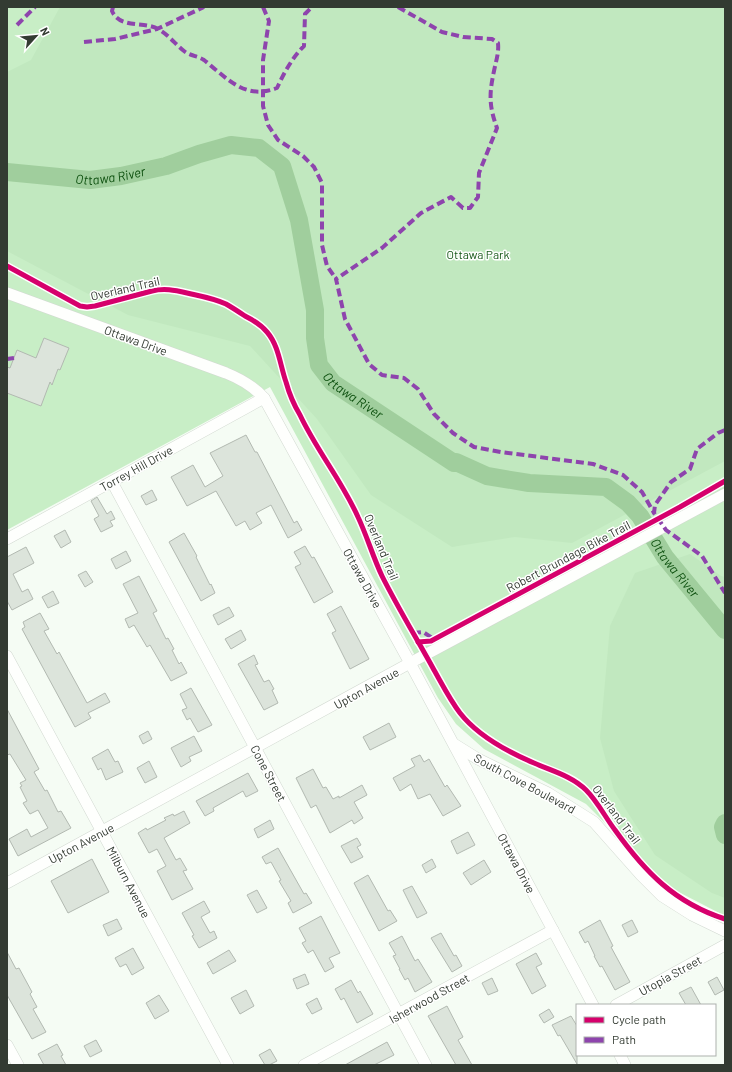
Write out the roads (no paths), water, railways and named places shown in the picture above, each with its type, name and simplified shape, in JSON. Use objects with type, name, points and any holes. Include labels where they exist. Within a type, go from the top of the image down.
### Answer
[{"type":"street","name":"Ottawa Drive","points":[[7,293],[226,373],[243,380],[255,388],[264,398],[410,663],[592,1004]]},
{"type":"street","name":"Torrey Hill Drive","points":[[7,539],[264,398]]},
{"type":"street","name":"Cone Street","points":[[112,482],[426,1065]]},
{"type":"street","name":"Upton Avenue","points":[[7,883],[256,749],[410,663],[725,494]]},
{"type":"street","name":"Milburn Avenue","points":[[7,656],[228,1065]]},
{"type":"street","name":"South Cove Boulevard","points":[[452,742],[496,770],[548,793],[594,822],[641,875],[662,896],[692,915],[725,931]]},
{"type":"street","name":"Isherwood Street","points":[[304,1065],[553,930]]},
{"type":"street","name":"Utopia Street","points":[[618,1004],[725,945]]},
{"type":"street","points":[[7,1045],[18,1065]]},
{"type":"street","points":[[620,1056],[625,1065]]},
{"type":"waterway","name":"Ottawa River","points":[[7,172],[90,180],[121,176],[166,166],[199,154],[231,145],[259,148],[282,166],[299,220],[315,310],[315,338],[319,365],[333,383],[454,463],[456,462],[487,476],[529,483],[606,487],[628,503],[640,516],[665,557],[725,630]]},
{"type":"waterway","name":"Ottawa River","points":[[725,823],[723,827],[725,835]]},
{"type":"park label","name":"Ottawa Park","points":[[478,254]]}]
